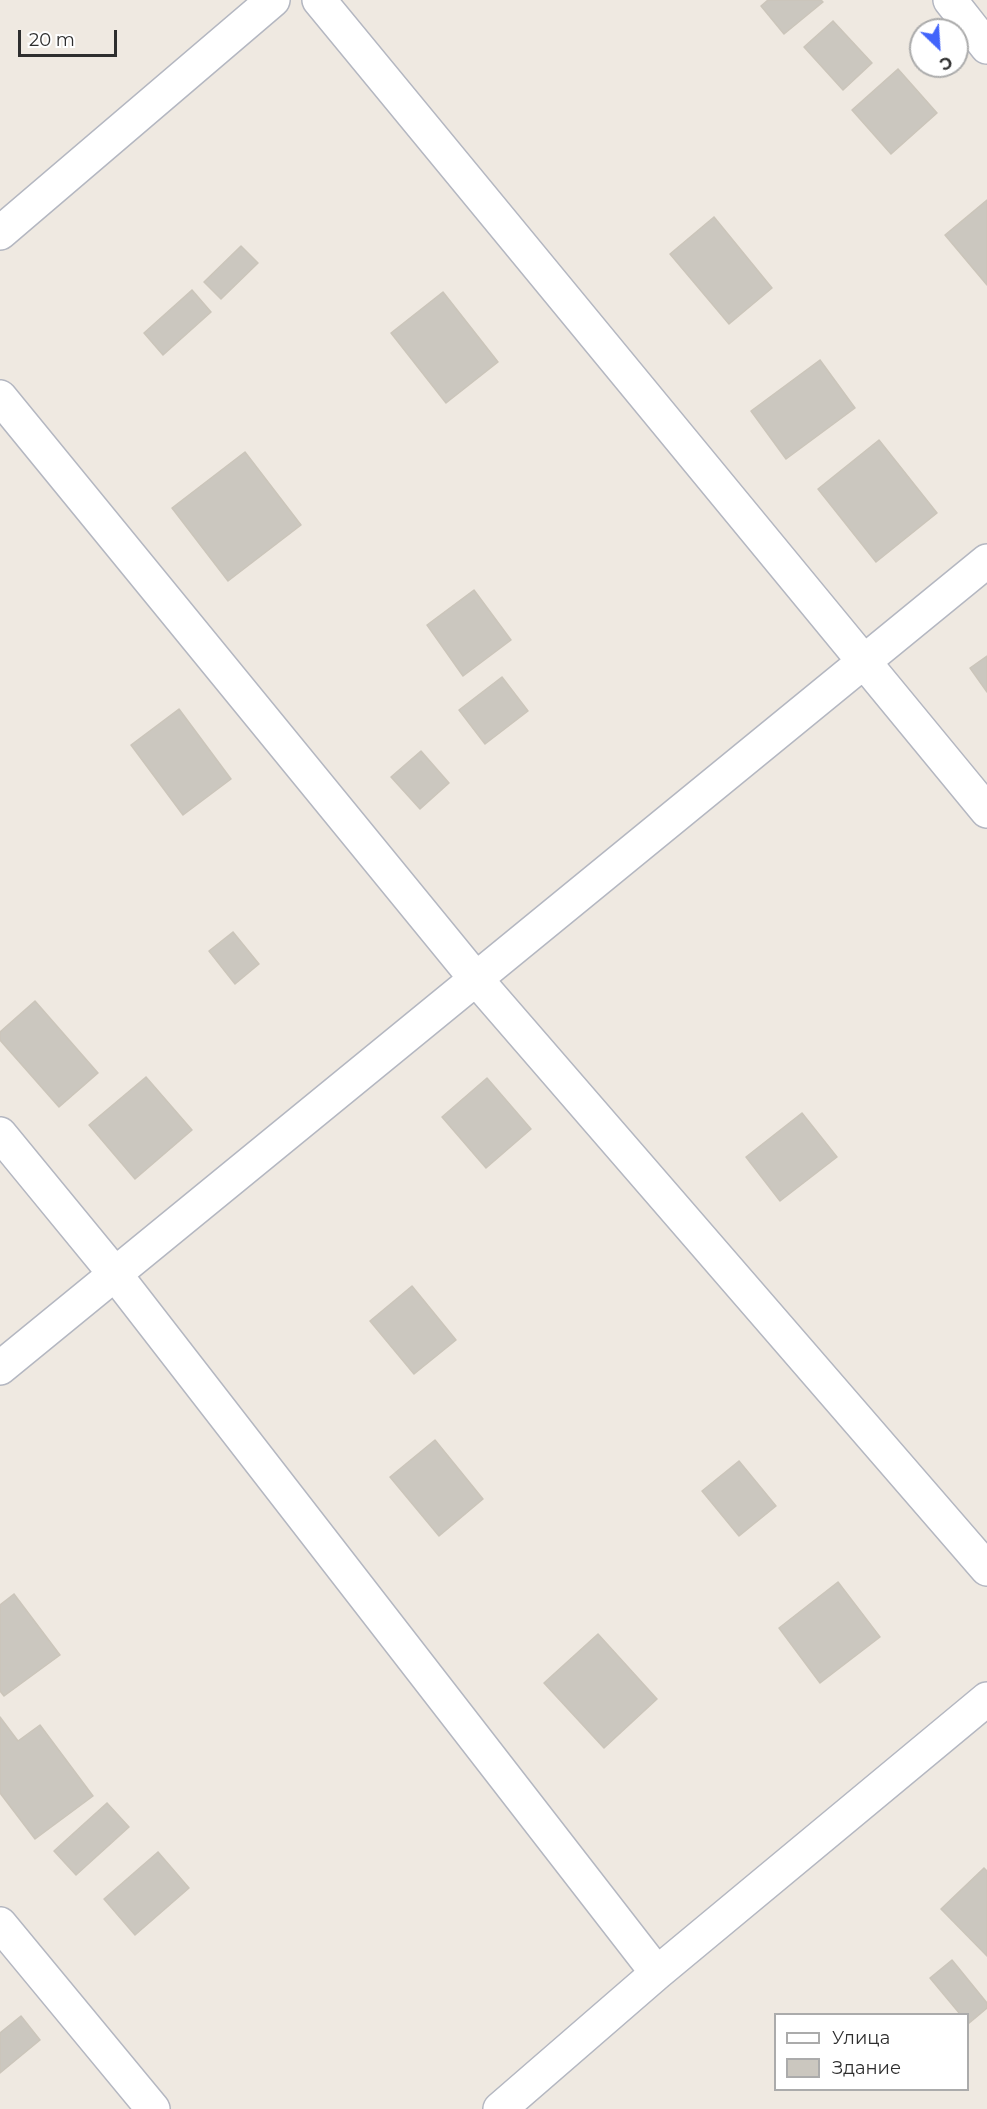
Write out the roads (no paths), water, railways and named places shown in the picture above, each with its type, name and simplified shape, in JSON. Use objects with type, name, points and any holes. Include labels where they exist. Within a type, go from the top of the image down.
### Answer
[{"type":"street","points":[[0,233],[273,0]]},
{"type":"street","points":[[319,0],[987,810]]},
{"type":"street","points":[[950,0],[987,47]]},
{"type":"street","points":[[0,397],[476,979],[987,1569]]},
{"type":"street","points":[[0,1368],[987,561]]},
{"type":"street","points":[[0,1134],[115,1274],[657,1972]]},
{"type":"street","points":[[500,2109],[657,1972],[987,1700]]},
{"type":"street","points":[[0,1924],[153,2109]]}]
